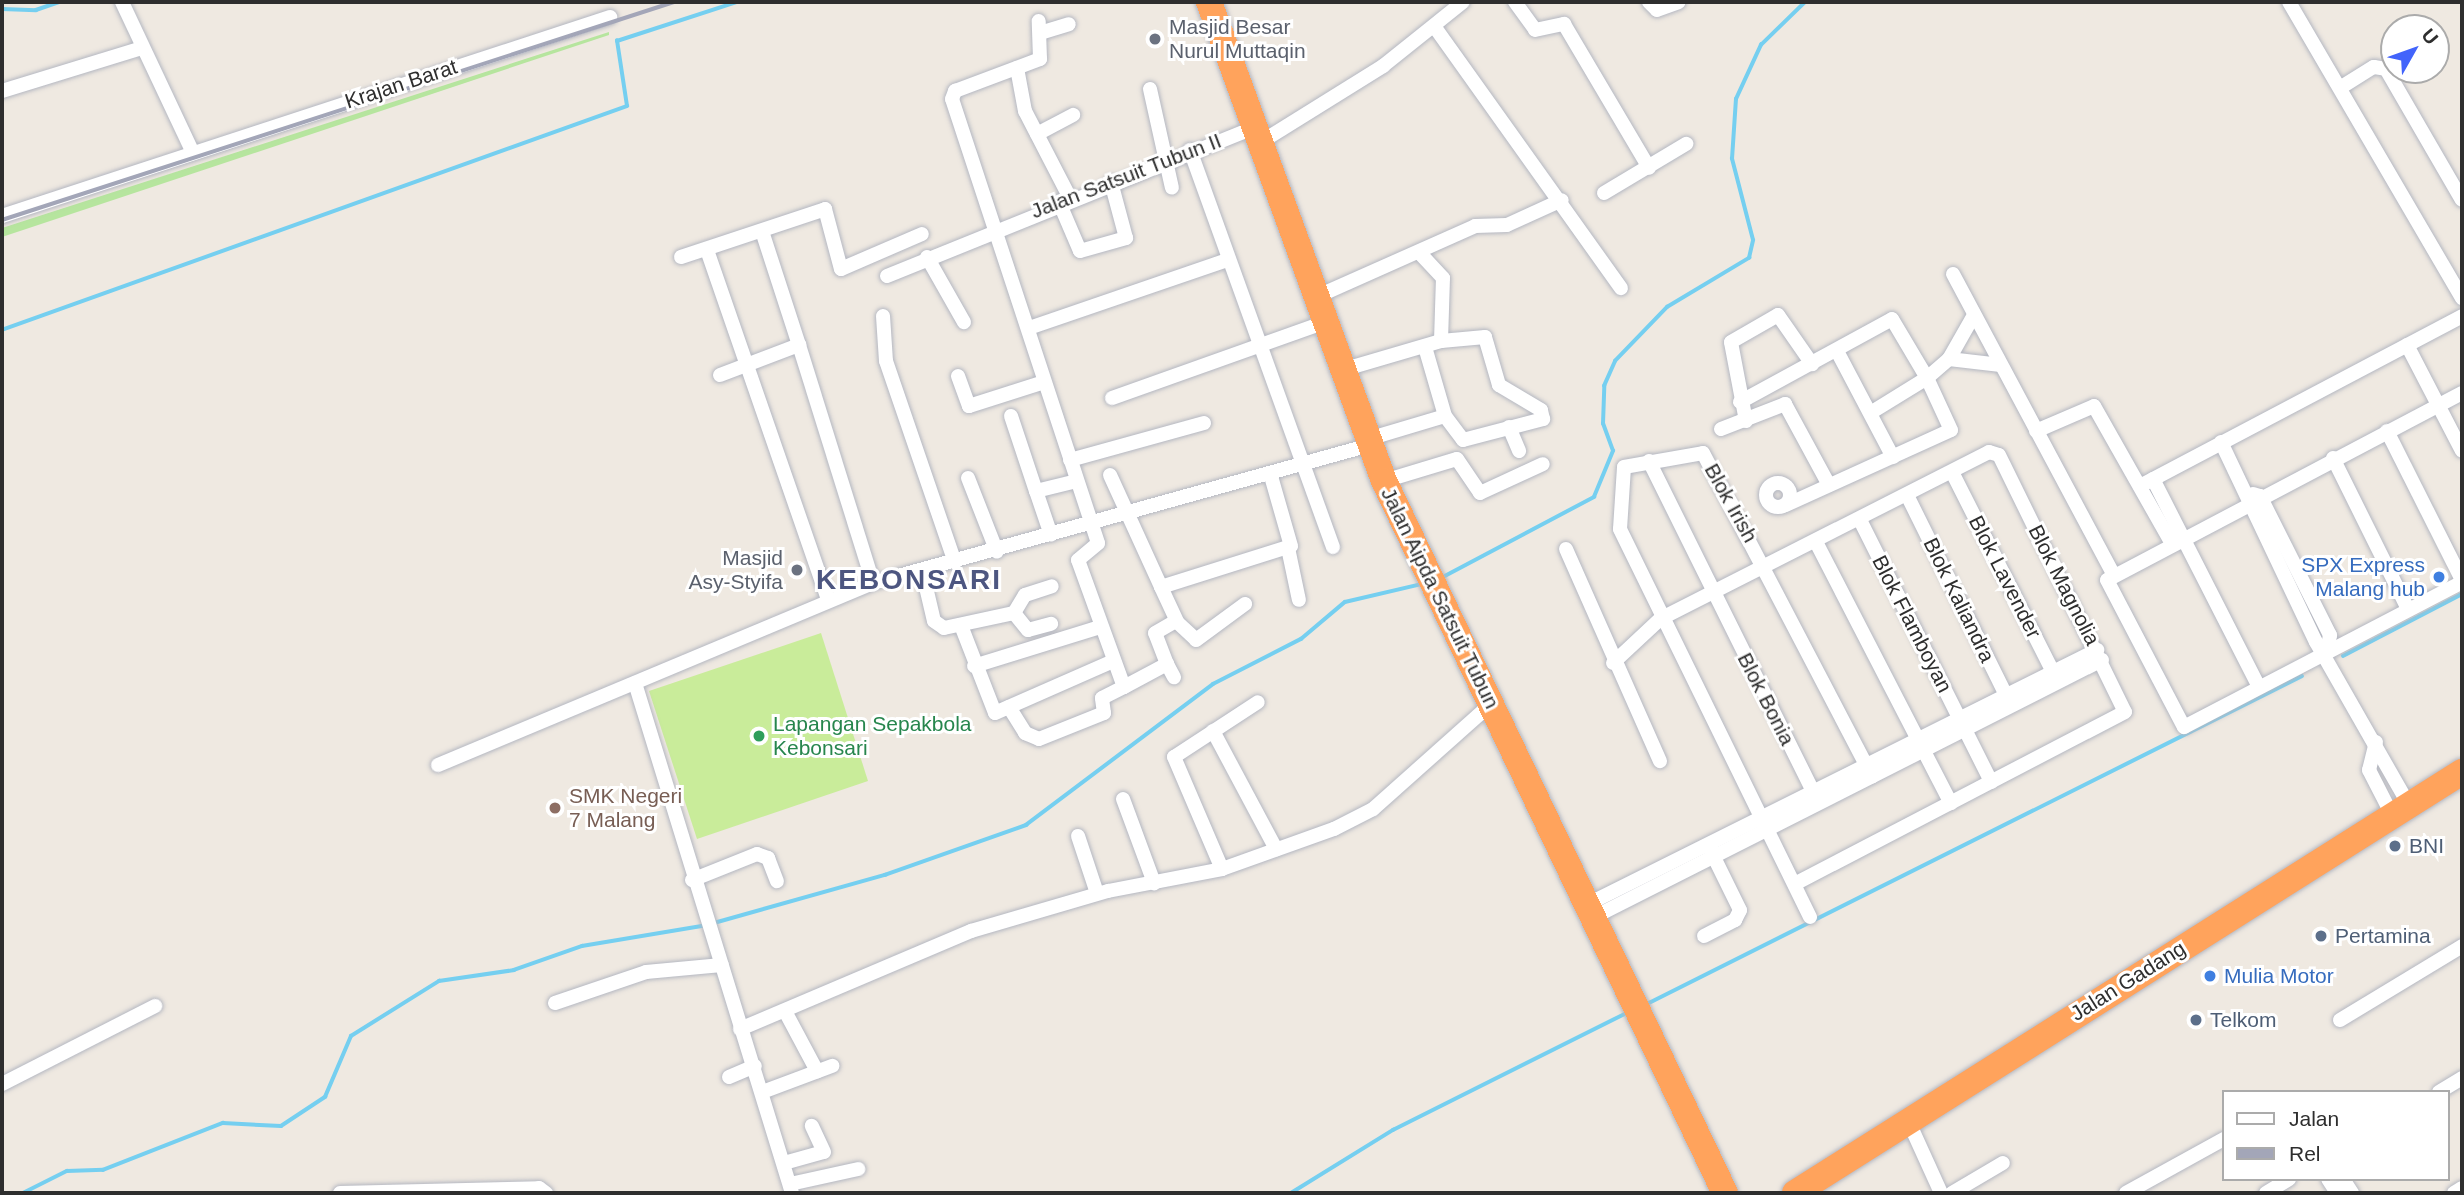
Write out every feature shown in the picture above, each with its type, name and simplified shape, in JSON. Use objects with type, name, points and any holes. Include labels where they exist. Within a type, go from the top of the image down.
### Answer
[{"type":"highway","name":"Jalan Aipda Satsuit Tubun","points":[[1209,2],[1369,442],[1422,567],[1593,909],[1722,1184],[1738,1193]]},
{"type":"highway","name":"Jalan Gadang","points":[[1795,1193],[1906,1118],[2462,772]]},
{"type":"street","points":[[122,2],[192,151]]},
{"type":"street","name":"Jalan Satsuit Tubun II","points":[[887,276],[998,227],[1189,150],[1258,134],[1351,88],[1463,2]]},
{"type":"street","points":[[1515,2],[1535,30],[1564,24],[1649,167]]},
{"type":"street","points":[[1649,2],[1657,10],[1679,2]]},
{"type":"street","points":[[2289,2],[2336,84],[2343,86],[2462,298]]},
{"type":"street","name":"Krajan Barat","points":[[2,216],[192,151],[610,17]]},
{"type":"street","points":[[1069,24],[1040,27],[1040,59],[952,96],[998,227],[1044,382],[1099,547],[1077,560],[1111,662],[1124,687]]},
{"type":"street","points":[[1434,26],[1498,122],[1562,200],[1621,288]]},
{"type":"street","points":[[2,91],[142,48]]},
{"type":"street","points":[[2343,86],[2374,67],[2386,69],[2462,200]]},
{"type":"street","points":[[1017,68],[1037,134],[1065,200],[1078,250],[1126,238],[1111,182]]},
{"type":"street","points":[[1150,89],[1172,188]]},
{"type":"street","points":[[1037,134],[1073,115]]},
{"type":"street","points":[[1604,193],[1686,144]]},
{"type":"street","points":[[1189,150],[1307,465],[1333,547]]},
{"type":"street","points":[[1318,296],[1421,254],[1475,226],[1507,225],[1562,200]]},
{"type":"street","points":[[681,257],[827,209],[841,269],[922,234]]},
{"type":"street","points":[[762,230],[873,583]]},
{"type":"street","points":[[707,250],[744,366],[828,599]]},
{"type":"street","points":[[1421,254],[1443,278],[1441,341]]},
{"type":"street","points":[[927,257],[964,322]]},
{"type":"street","points":[[1028,328],[1228,260]]},
{"type":"street","points":[[1953,274],[2114,575]]},
{"type":"street","points":[[883,316],[886,360],[955,563]]},
{"type":"street","points":[[1746,421],[1729,346],[1775,316],[1784,318],[1812,364]]},
{"type":"street","points":[[1872,412],[1927,378],[1949,359],[1974,316]]},
{"type":"street","points":[[2146,482],[2462,317]]},
{"type":"street","points":[[1740,402],[1837,351],[1892,318],[1927,378],[1951,430],[1893,457],[1829,485],[1811,494],[1786,505],[1771,505],[1766,494],[1772,484],[1811,494]]},
{"type":"street","points":[[1112,398],[1261,342],[1325,322]]},
{"type":"street","points":[[1342,370],[1441,341],[1485,337],[1499,385],[1544,415],[1463,440],[1445,416],[1425,347]]},
{"type":"street","points":[[719,375],[799,345]]},
{"type":"street","points":[[2407,345],[2462,451]]},
{"type":"street","points":[[1837,351],[1872,412],[1893,457]]},
{"type":"street","points":[[1949,359],[2000,365]]},
{"type":"street","points":[[958,376],[969,406],[1044,382]]},
{"type":"street","points":[[1775,384],[1829,485]]},
{"type":"street","points":[[2387,431],[2462,581],[2259,687],[2179,724],[2108,584],[2114,575],[2251,498],[2462,393]]},
{"type":"street","points":[[1721,429],[1785,404]]},
{"type":"street","points":[[2036,431],[2094,406],[2146,482],[2259,687]]},
{"type":"street","points":[[1011,416],[1051,535]]},
{"type":"street","points":[[438,765],[828,599],[873,583],[997,552],[1091,523],[1307,465],[1445,416]]},
{"type":"street","points":[[1070,460],[1205,423]]},
{"type":"street","points":[[1509,427],[1519,451]]},
{"type":"street","points":[[2221,442],[2294,580],[2330,635],[2328,652],[2376,742],[2401,810]]},
{"type":"street","name":"Blok Magnolia","points":[[1952,472],[1989,452],[1999,455],[2125,707],[2122,715],[1991,782]]},
{"type":"street","name":"Blok Irish","points":[[1649,461],[1703,453],[1767,565]]},
{"type":"street","points":[[2333,458],[2408,609]]},
{"type":"street","points":[[1384,481],[1457,459],[1480,493],[1543,464]]},
{"type":"street","points":[[1649,461],[1624,467],[1620,529],[1660,619],[1810,917]]},
{"type":"street","name":"Blok Bonia","points":[[1649,461],[1712,594],[1817,799]]},
{"type":"street","points":[[1613,663],[1660,619],[1952,472]]},
{"type":"street","name":"Blok Lavender","points":[[1952,472],[2055,677]]},
{"type":"street","points":[[1161,587],[1288,548],[1292,542],[1270,473]]},
{"type":"street","points":[[1110,475],[1176,621],[1201,640],[1245,604]]},
{"type":"street","points":[[968,478],[997,552]]},
{"type":"street","points":[[1036,491],[1077,481]]},
{"type":"street","points":[[1786,505],[1787,487]]},
{"type":"street","name":"Blok Kaliandra","points":[[1907,495],[2008,700]]},
{"type":"street","name":"Blok Flamboyan","points":[[1860,520],[1991,782]]},
{"type":"street","points":[[1816,542],[1919,746],[1951,803]]},
{"type":"street","points":[[1288,548],[1299,600]]},
{"type":"street","points":[[1566,549],[1613,663],[1660,761]]},
{"type":"street","points":[[1767,565],[1870,771]]},
{"type":"street","points":[[922,570],[934,621],[962,628],[1013,612],[1025,594],[1052,586]]},
{"type":"street","points":[[1013,612],[1028,630],[1051,624]]},
{"type":"street","points":[[1009,707],[1025,733],[1039,739],[1105,712],[1102,698],[1171,670],[1155,633],[1176,621]]},
{"type":"street","points":[[974,666],[1100,627]]},
{"type":"street","points":[[962,628],[993,712],[1111,662]]},
{"type":"street","points":[[1593,909],[1766,825],[2099,655]]},
{"type":"street","points":[[635,683],[692,880],[716,944],[740,1029],[765,1091],[791,1189],[858,1169]]},
{"type":"street","points":[[1222,869],[1174,763],[1183,747],[1258,702]]},
{"type":"street","points":[[740,1029],[786,1013],[933,945],[1097,893],[1222,869],[1373,809],[1491,704]]},
{"type":"street","points":[[1213,731],[1276,849]]},
{"type":"street","points":[[1795,884],[1991,782]]},
{"type":"street","points":[[1123,799],[1154,883]]},
{"type":"street","points":[[1078,836],[1097,893]]},
{"type":"street","points":[[1704,936],[1735,920],[1740,910],[1712,852]]},
{"type":"street","points":[[692,880],[762,854],[777,881]]},
{"type":"street","points":[[2340,1020],[2462,946]]},
{"type":"street","points":[[555,1003],[646,972],[722,965]]},
{"type":"street","points":[[2,1084],[155,1006]]},
{"type":"street","points":[[786,1013],[817,1071]]},
{"type":"street","points":[[729,1077],[755,1066]]},
{"type":"street","points":[[765,1091],[832,1066]]},
{"type":"street","points":[[2443,1090],[2462,1078]]},
{"type":"street","points":[[1906,1118],[1941,1193]]},
{"type":"street","points":[[784,1163],[824,1152],[812,1126]]},
{"type":"street","points":[[2126,1193],[2222,1140]]},
{"type":"street","points":[[1952,1193],[2003,1163]]},
{"type":"street","points":[[2266,1193],[2286,1181]]},
{"type":"street","points":[[341,1193],[538,1188],[546,1193]]},
{"type":"street","points":[[2454,1193],[2462,1188]]},
{"type":"green space","points":[[609,32],[609,35],[2,237],[2,228]]},
{"type":"green space","name":"Lapangan Sepakbola Kebonsari","points":[[821,633],[868,781],[697,839],[649,691]]},
{"type":"waterway","points":[[2,9],[36,10],[59,2]]},
{"type":"waterway","points":[[2,330],[627,106],[617,41],[737,2]]},
{"type":"waterway","points":[[1443,577],[1594,497],[1613,451],[1603,424],[1604,386],[1615,361],[1667,307],[1749,258],[1753,240],[1732,159],[1736,99],[1761,45],[1805,2]]},
{"type":"waterway","points":[[714,923],[885,875],[1026,825],[1213,684],[1301,639],[1345,602],[1422,584]]},
{"type":"waterway","points":[[2343,656],[2462,594]]},
{"type":"waterway","points":[[1649,1003],[2302,676]]},
{"type":"waterway","points":[[23,1193],[67,1171],[103,1170],[223,1123],[281,1126],[325,1097],[351,1036],[439,981],[514,970],[582,946],[707,925]]},
{"type":"waterway","points":[[1291,1193],[1393,1130],[1627,1013]]},
{"type":"railway","points":[[2,220],[674,2]]},
{"type":"place","name":"Masjid Besar Nurul Muttaqin","points":[[1155,39]]},
{"type":"place","name":"Masjid Asy-Styifa","points":[[797,570]]},
{"type":"place","name":"SPX Express Malang hub","points":[[2439,577]]},
{"type":"place","name":"Lapangan Sepakbola Kebonsari","points":[[759,736]]},
{"type":"place","name":"SMK Negeri 7 Malang","points":[[555,808]]},
{"type":"place","name":"BNI","points":[[2395,846]]},
{"type":"place","name":"Pertamina","points":[[2321,936]]},
{"type":"place","name":"Mulia Motor","points":[[2210,976]]},
{"type":"place","name":"Telkom","points":[[2196,1020]]},
{"type":"district","name":"KEBONSARI","points":[[909,580]]}]
